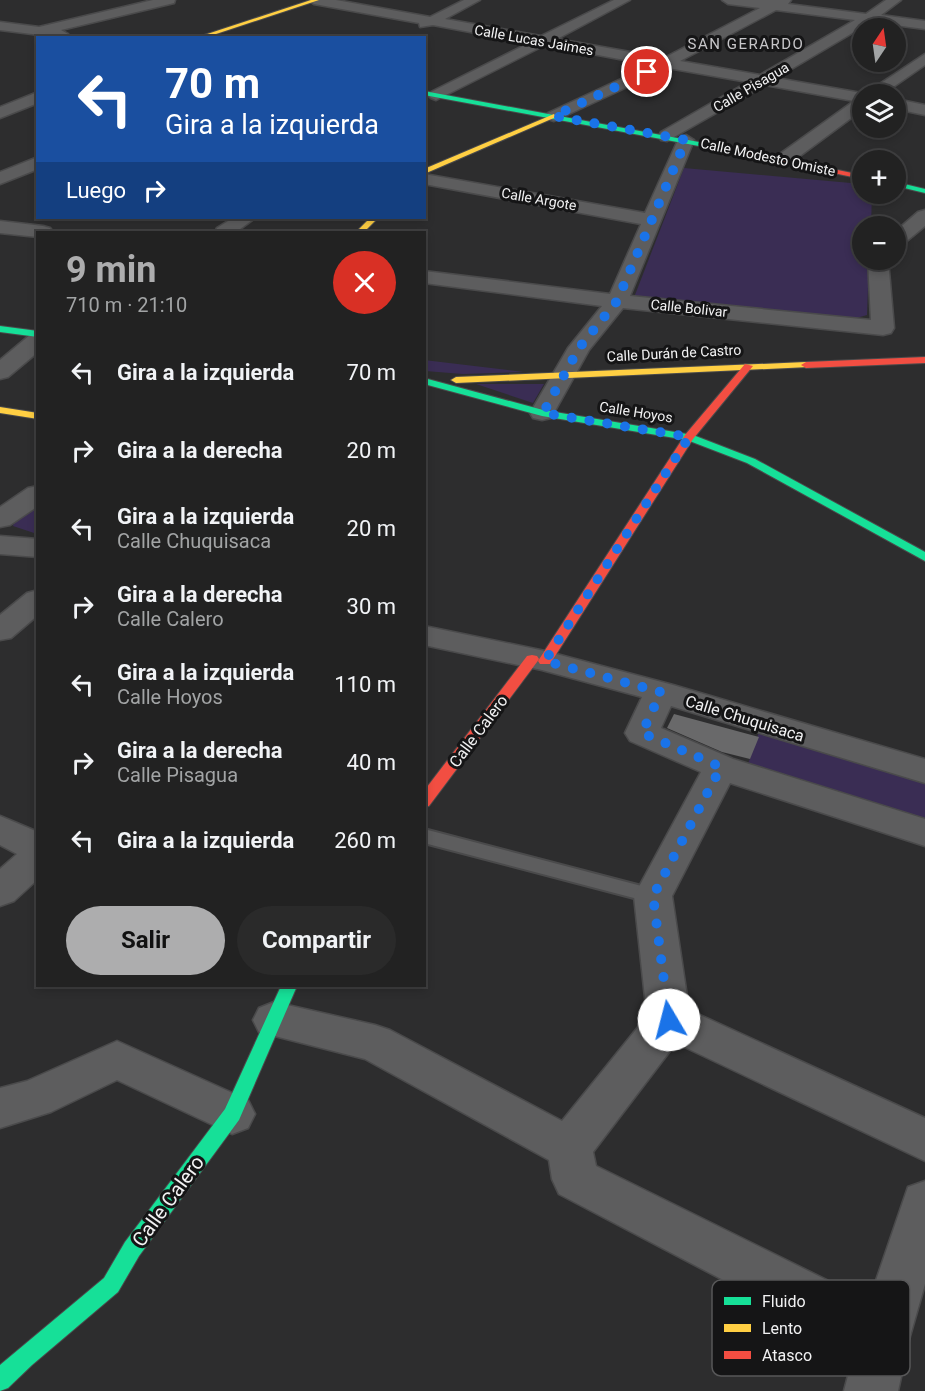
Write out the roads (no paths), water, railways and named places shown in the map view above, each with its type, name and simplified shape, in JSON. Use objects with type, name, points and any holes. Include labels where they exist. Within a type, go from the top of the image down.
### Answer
[{"type":"main road","points":[[203,36],[314,0]]},
{"type":"main road","name":"Calle Modesto Omiste","points":[[430,94],[677,138],[852,175]]},
{"type":"main road","points":[[426,171],[554,116]]},
{"type":"main road","points":[[906,186],[925,191]]},
{"type":"main road","points":[[361,231],[373,219]]},
{"type":"main road","points":[[0,329],[36,333]]},
{"type":"main road","name":"Calle Durán de Castro","points":[[426,381],[925,360]]},
{"type":"main road","name":"Calle Calero","points":[[426,800],[538,660],[689,437],[748,366]]},
{"type":"main road","name":"Calle Hoyos","points":[[426,382],[543,413],[689,437],[751,461],[925,557]]},
{"type":"main road","points":[[0,410],[36,416]]},
{"type":"main road","name":"Calle Calero","points":[[0,1380],[24,1357],[111,1285],[132,1249],[232,1114],[282,1003]]},
{"type":"street","points":[[39,31],[169,0]]},
{"type":"street","name":"Calle Lucas Jaimes","points":[[314,0],[852,96]]},
{"type":"street","points":[[410,32],[474,0]]},
{"type":"street","points":[[430,94],[624,0]]},
{"type":"street","points":[[728,0],[780,3],[925,25]]},
{"type":"street","name":"Calle Pisagua","points":[[677,138],[764,80],[895,0]]},
{"type":"street","points":[[554,116],[666,63],[780,3]]},
{"type":"street","points":[[0,19],[22,14]]},
{"type":"street","points":[[0,26],[78,36]]},
{"type":"street","points":[[888,84],[925,58]]},
{"type":"street","points":[[5,108],[36,98]]},
{"type":"street","points":[[906,106],[925,110]]},
{"type":"street","points":[[5,108],[36,110]]},
{"type":"street","points":[[783,160],[852,110]]},
{"type":"street","points":[[543,413],[579,348],[617,301],[654,220],[677,138]]},
{"type":"street","points":[[16,181],[36,164]]},
{"type":"street","name":"Calle Argote","points":[[426,178],[654,220]]},
{"type":"street","points":[[906,232],[925,216]]},
{"type":"street","points":[[10,228],[39,219]]},
{"type":"street","points":[[226,231],[244,219]]},
{"type":"street","points":[[10,228],[36,231]]},
{"type":"street","name":"Calle Bolivar","points":[[426,277],[617,301],[883,328],[879,270]]},
{"type":"street","points":[[0,372],[36,342]]},
{"type":"street","points":[[0,519],[36,495]]},
{"type":"street","points":[[0,545],[36,548]]},
{"type":"street","points":[[0,631],[36,601]]},
{"type":"street","name":"Calle Chuquisaca","points":[[426,635],[538,660],[661,692],[925,771]]},
{"type":"street","points":[[661,692],[642,733],[721,767],[925,833]]},
{"type":"street","points":[[569,1148],[669,1020],[653,896],[721,767]]},
{"type":"street","points":[[0,829],[36,847]]},
{"type":"street","points":[[0,891],[36,859]]},
{"type":"street","points":[[282,1003],[375,1043],[569,1148],[576,1179],[774,1280]]},
{"type":"street","points":[[669,1020],[925,1140]]},
{"type":"street","points":[[0,1108],[35,1098],[117,1060],[232,1114]]},
{"type":"street","points":[[901,1280],[925,1203]]},
{"type":"street","points":[[871,1391],[875,1376]]},
{"type":"lane","points":[[426,837],[653,896]]},
{"type":"district","name":"SAN GERARDO","points":[[746,44]]}]
